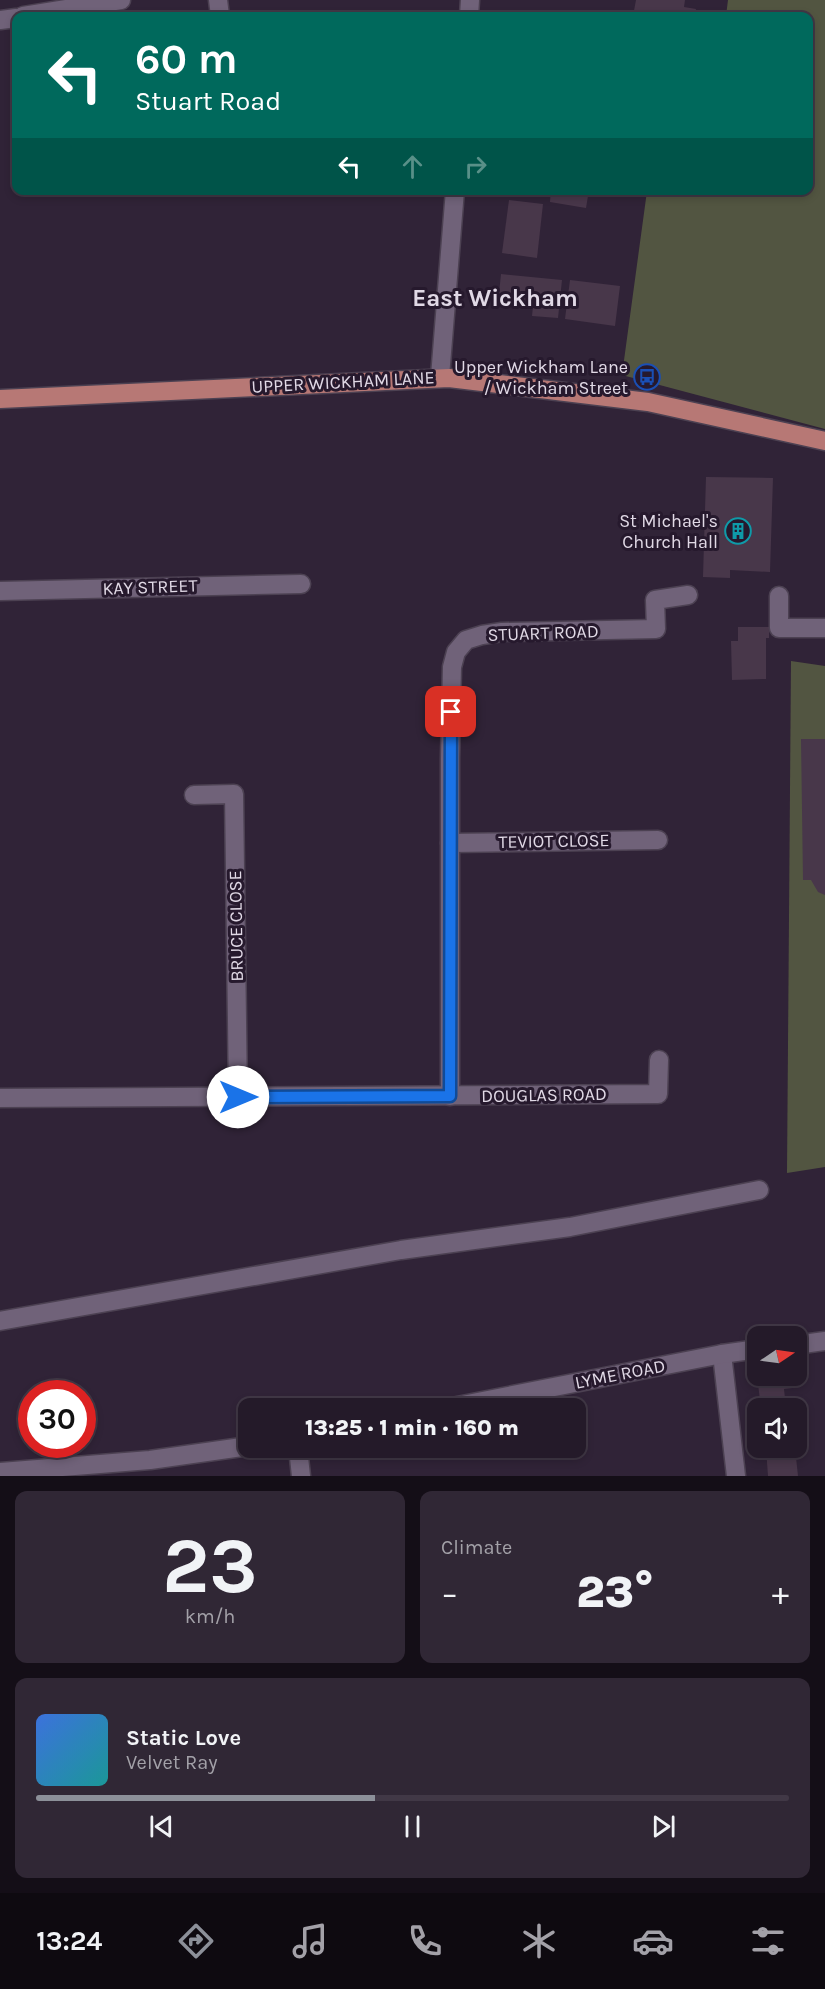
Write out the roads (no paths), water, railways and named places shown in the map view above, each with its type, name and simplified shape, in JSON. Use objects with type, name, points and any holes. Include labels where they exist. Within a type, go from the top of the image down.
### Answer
[{"type":"main road","name":"UPPER WICKHAM LANE","points":[[0,399],[440,377],[648,402],[825,441]]},
{"type":"street","points":[[48,12],[121,0]]},
{"type":"street","points":[[440,377],[455,195]]},
{"type":"street","name":"KAY STREET","points":[[0,591],[301,584]]},
{"type":"street","name":"STUART ROAD","points":[[450,1096],[452,667],[456,652],[466,640],[482,635],[656,629],[655,600],[688,595]]},
{"type":"street","points":[[779,596],[779,627],[825,628]]},
{"type":"street","name":"BRUCE CLOSE","points":[[194,795],[234,794],[238,1097]]},
{"type":"street","name":"TEVIOT CLOSE","points":[[450,843],[658,840]]},
{"type":"street","name":"DOUGLAS ROAD","points":[[0,1098],[658,1094],[658,1060]]},
{"type":"street","points":[[0,1321],[401,1250],[570,1227],[759,1190]]},
{"type":"street","points":[[807,1343],[825,1341]]},
{"type":"street","name":"LYME ROAD","points":[[497,1398],[722,1353],[747,1350]]},
{"type":"street","points":[[722,1353],[736,1476]]},
{"type":"street","points":[[0,1472],[150,1460],[238,1448]]},
{"type":"street","points":[[299,1458],[302,1476]]},
{"type":"place","name":"Upper Wickham Lane / Wickham Street","points":[[647,377]]},
{"type":"place","name":"St Michael's Church Hall","points":[[738,531]]},
{"type":"district","name":"East Wickham","points":[[495,298]]}]
